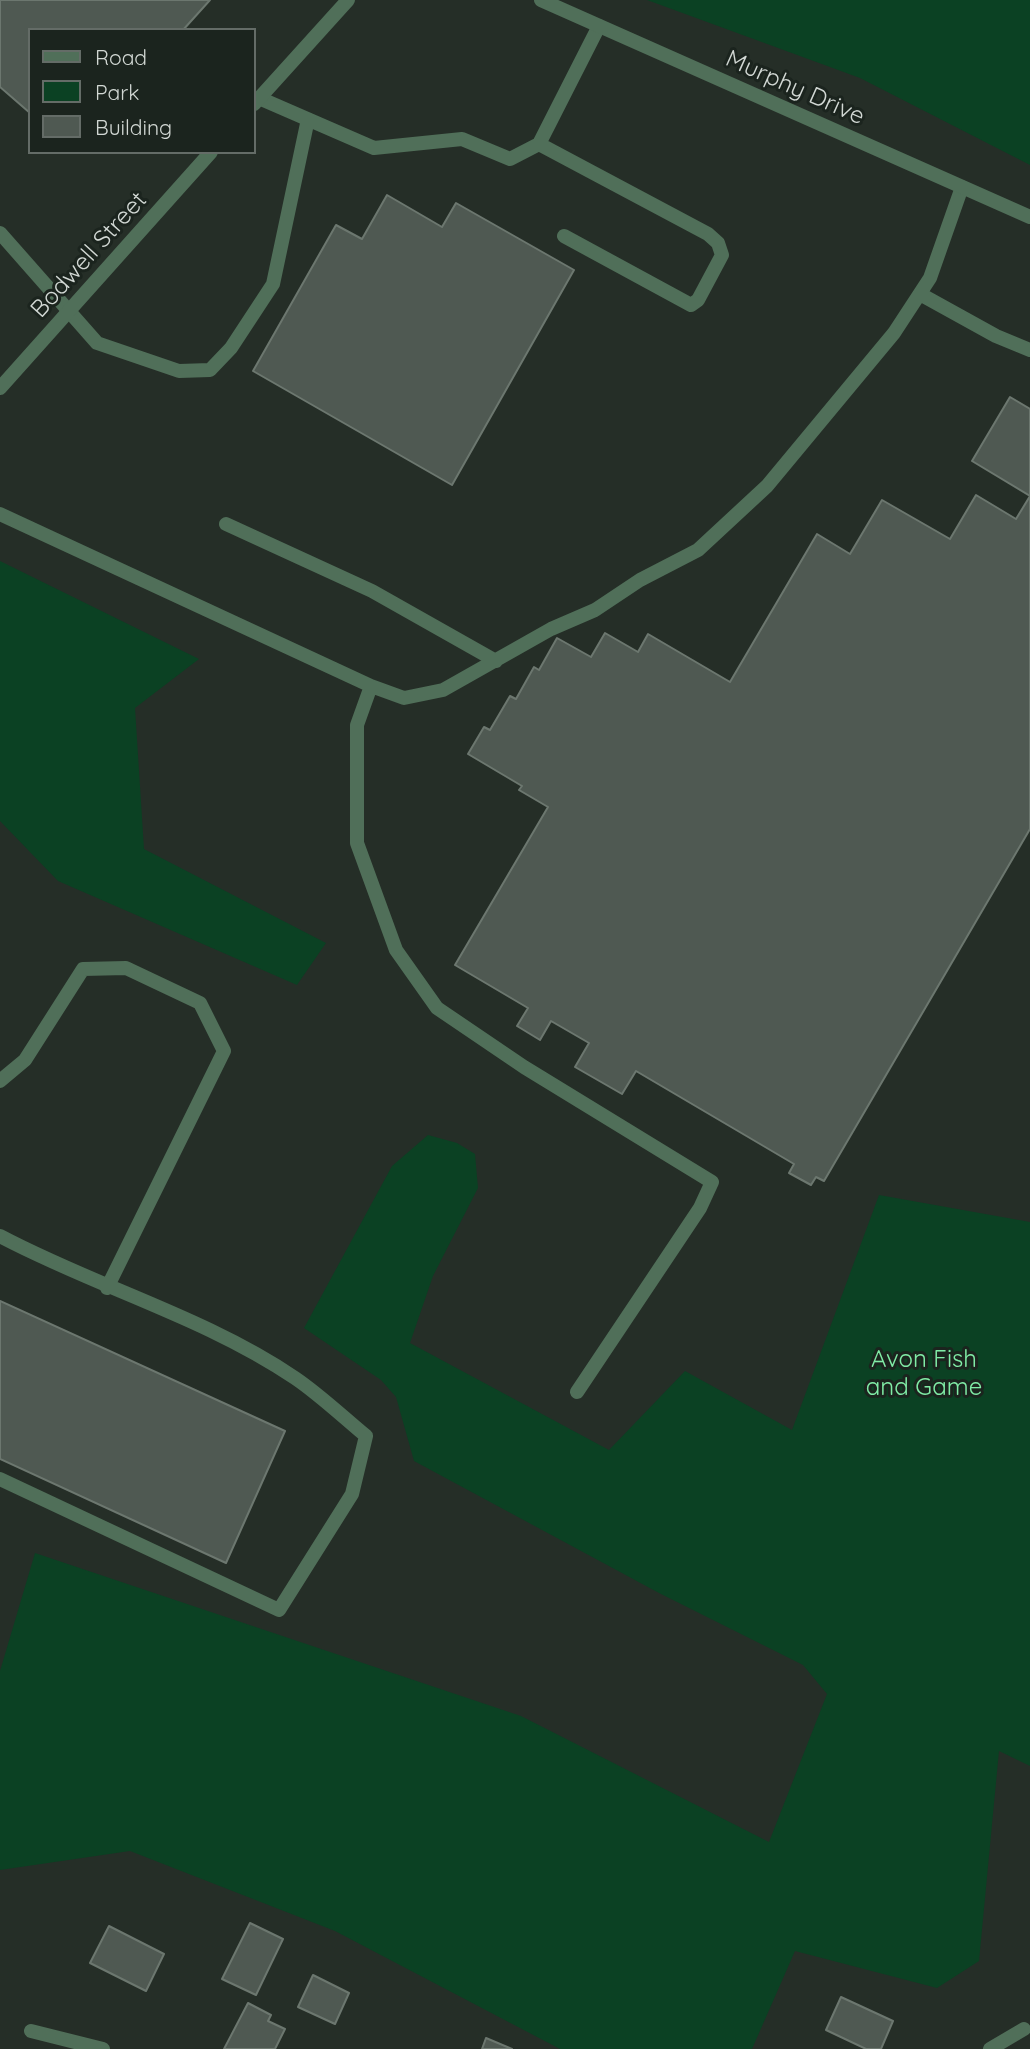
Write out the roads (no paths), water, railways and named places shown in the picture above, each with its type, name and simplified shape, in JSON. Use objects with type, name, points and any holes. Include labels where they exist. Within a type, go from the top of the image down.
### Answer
[{"type":"street","points":[[348,0],[257,101],[374,148],[462,139],[510,159],[538,144],[599,26]]},
{"type":"street","name":"Murphy Drive","points":[[541,0],[1030,217]]},
{"type":"street","points":[[0,233],[97,343],[178,371],[210,370],[231,348],[273,284],[307,119]]},
{"type":"street","points":[[538,144],[708,234],[718,243],[722,255],[698,300],[691,305],[564,236]]},
{"type":"street","name":"Bodwell Street","points":[[0,387],[209,154]]},
{"type":"street","points":[[0,514],[371,686],[404,698],[443,690],[551,629],[595,610],[640,580],[698,550],[767,486],[894,333],[920,294],[930,278],[962,187]]},
{"type":"street","points":[[920,294],[996,336],[1030,349]]},
{"type":"street","points":[[226,524],[372,591],[496,661]]},
{"type":"street","points":[[371,686],[357,725],[357,843],[396,950],[437,1007],[524,1068],[712,1182],[700,1208],[576,1392]]},
{"type":"street","points":[[0,1081],[25,1060],[83,969],[126,968],[200,1003],[224,1052],[107,1288]]},
{"type":"street","points":[[0,1236],[107,1288],[213,1332],[296,1378],[366,1436],[352,1494],[279,1611],[0,1479]]},
{"type":"street","points":[[990,2049],[1024,2029]]},
{"type":"street","points":[[31,2031],[103,2049]]},
{"type":"park label","name":"Avon Fish and Game","points":[[924,1374]]}]
